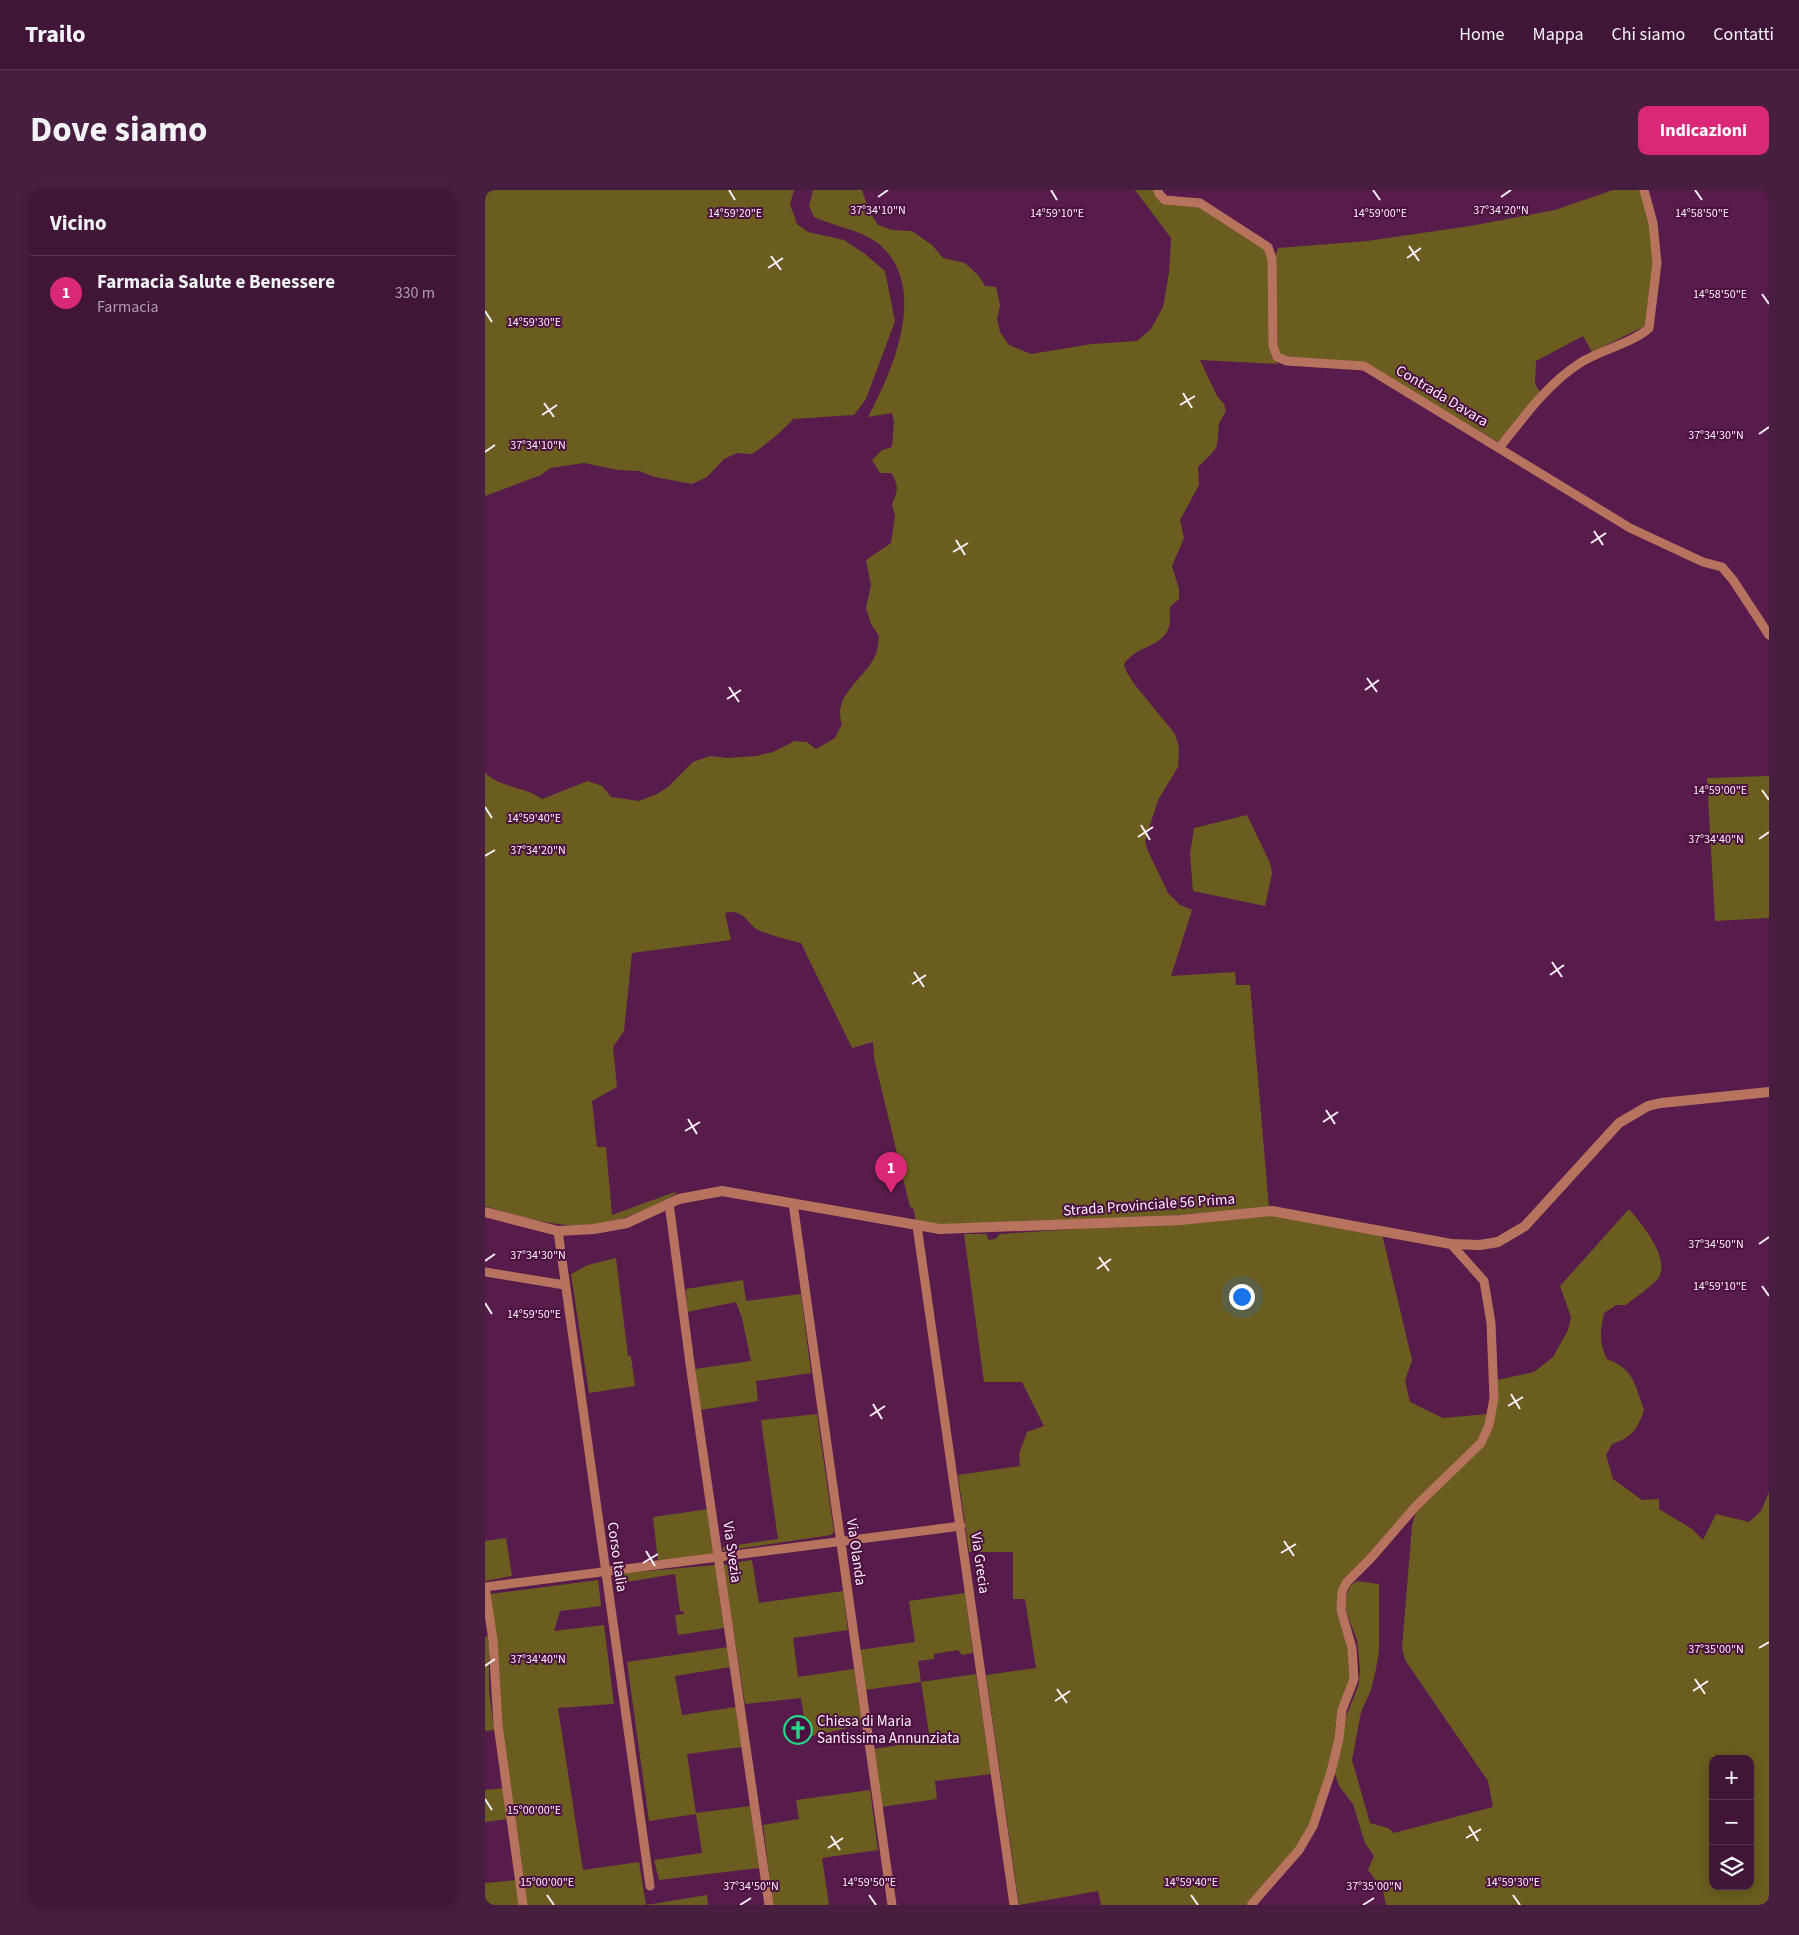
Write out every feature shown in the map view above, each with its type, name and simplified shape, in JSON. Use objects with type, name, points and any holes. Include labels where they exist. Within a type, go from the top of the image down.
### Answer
[{"type":"street","name":"Contrada Davara","points":[[1158,190],[1161,198],[1165,200],[1200,203],[1268,247],[1272,259],[1273,346],[1277,357],[1287,361],[1364,366],[1500,447],[1630,528],[1703,562],[1721,568],[1733,580],[1769,635]]},
{"type":"street","points":[[1500,447],[1545,392],[1567,371],[1590,356],[1649,328],[1657,263],[1653,223],[1644,190]]},
{"type":"street","name":"Strada Provinciale 56 Prima","points":[[485,1212],[558,1231],[594,1229],[627,1223],[689,1196],[722,1191],[940,1229],[1023,1228],[1180,1220],[1272,1211],[1451,1244],[1480,1245],[1497,1242],[1525,1226],[1619,1123],[1648,1106],[1769,1092]]},
{"type":"street","name":"Via Olanda","points":[[793,1202],[892,1905]]},
{"type":"street","name":"Via Svezia","points":[[669,1204],[691,1370],[720,1558],[769,1905]]},
{"type":"street","name":"Via Grecia","points":[[917,1226],[1015,1905]]},
{"type":"street","name":"Corso Italia","points":[[558,1231],[650,1886]]},
{"type":"street","points":[[1251,1905],[1299,1850],[1313,1826],[1331,1772],[1339,1739],[1342,1710],[1353,1679],[1352,1648],[1341,1610],[1342,1591],[1347,1582],[1371,1558],[1416,1506],[1481,1443],[1489,1425],[1494,1398],[1492,1342],[1484,1281],[1451,1244]]},
{"type":"street","points":[[485,1272],[565,1285]]},
{"type":"street","points":[[523,1905],[498,1725],[493,1640],[485,1587],[961,1526]]},
{"type":"shaded area","points":[[485,190],[794,190],[790,204],[797,224],[808,232],[844,240],[885,271],[895,321],[866,399],[854,415],[793,419],[774,438],[752,454],[737,453],[724,459],[707,477],[692,484],[655,477],[639,471],[618,470],[584,463],[550,468],[541,475],[485,496]]},
{"type":"shaded area","points":[[813,190],[862,190],[869,211],[878,225],[892,230],[912,231],[932,245],[943,258],[965,263],[979,276],[985,286],[996,287],[1000,305],[997,319],[1000,332],[1009,345],[1031,354],[1092,344],[1137,341],[1151,329],[1163,307],[1169,273],[1171,238],[1135,190],[1155,190],[1155,194],[1199,205],[1265,247],[1270,260],[1271,356],[1278,364],[1200,360],[1226,411],[1219,423],[1217,446],[1198,467],[1199,485],[1180,520],[1184,538],[1172,566],[1179,589],[1179,599],[1170,607],[1170,625],[1166,634],[1155,643],[1136,653],[1124,664],[1135,685],[1175,734],[1179,748],[1178,767],[1158,800],[1145,841],[1168,893],[1180,905],[1192,910],[1171,976],[1235,972],[1236,985],[1250,985],[1269,1208],[1150,1217],[948,1225],[916,1221],[913,1208],[910,1207],[874,1058],[873,1042],[852,1048],[801,943],[758,930],[741,915],[731,912],[725,913],[731,940],[632,953],[624,1031],[613,1047],[617,1087],[592,1101],[597,1147],[606,1147],[612,1215],[675,1192],[676,1194],[625,1218],[582,1226],[538,1221],[485,1206],[485,772],[497,781],[542,799],[588,781],[602,786],[611,797],[639,801],[657,794],[668,787],[693,762],[710,756],[727,758],[756,756],[773,752],[795,741],[807,742],[816,749],[835,738],[842,724],[841,705],[850,689],[869,666],[878,647],[879,636],[871,624],[866,608],[871,585],[866,560],[891,543],[895,516],[892,504],[897,488],[891,473],[880,473],[872,460],[882,450],[892,447],[894,422],[892,413],[868,417],[888,375],[902,326],[904,302],[901,279],[892,258],[875,241],[861,233],[814,217],[809,206]]},
{"type":"shaded area","points":[[1613,190],[1642,190],[1648,211],[1654,259],[1647,325],[1592,352],[1583,336],[1536,361],[1535,384],[1540,392],[1498,442],[1375,369],[1287,359],[1278,352],[1274,260],[1278,248],[1367,241],[1470,226],[1555,210]]},
{"type":"shaded area","points":[[1769,776],[1769,918],[1715,921],[1707,778]]},
{"type":"shaded area","points":[[1247,815],[1270,863],[1272,873],[1265,906],[1193,891],[1190,854],[1194,828]]},
{"type":"shaded area","points":[[1629,1209],[1658,1250],[1661,1269],[1657,1280],[1626,1305],[1616,1305],[1604,1313],[1601,1337],[1604,1353],[1607,1359],[1616,1363],[1628,1373],[1644,1410],[1633,1432],[1624,1439],[1612,1444],[1606,1455],[1613,1479],[1642,1500],[1659,1499],[1659,1509],[1692,1529],[1703,1540],[1716,1514],[1749,1522],[1761,1511],[1769,1492],[1769,1905],[1386,1905],[1383,1890],[1368,1870],[1374,1856],[1365,1843],[1353,1804],[1339,1786],[1335,1773],[1345,1719],[1359,1684],[1360,1669],[1357,1640],[1344,1606],[1345,1598],[1351,1585],[1357,1581],[1379,1584],[1379,1651],[1371,1690],[1361,1712],[1352,1760],[1370,1823],[1388,1828],[1394,1833],[1493,1807],[1488,1781],[1405,1660],[1402,1648],[1412,1526],[1415,1515],[1422,1505],[1486,1442],[1495,1416],[1497,1380],[1534,1372],[1553,1357],[1568,1330],[1571,1317],[1560,1286]]},
{"type":"shaded area","points":[[1272,1215],[1382,1234],[1412,1360],[1405,1381],[1410,1402],[1443,1418],[1488,1414],[1479,1439],[1338,1589],[1337,1613],[1349,1649],[1350,1678],[1327,1775],[1310,1822],[1296,1848],[1245,1905],[1101,1905],[1098,1891],[1019,1905],[986,1675],[1036,1668],[1025,1599],[1013,1599],[1013,1552],[969,1552],[958,1475],[1020,1466],[1019,1454],[1027,1432],[1044,1426],[1022,1382],[984,1382],[964,1234],[986,1234],[989,1240],[995,1239],[1000,1234]]},
{"type":"shaded area","points":[[616,1258],[628,1356],[631,1356],[635,1386],[589,1393],[571,1274],[588,1265]]},
{"type":"shaded area","points":[[743,1280],[746,1301],[801,1294],[811,1373],[756,1381],[758,1401],[700,1410],[695,1369],[751,1361],[742,1318],[736,1302],[687,1312],[686,1289]]},
{"type":"shaded area","points":[[817,1414],[834,1532],[831,1535],[723,1551],[723,1547],[778,1539],[761,1420]]},
{"type":"shaded area","points":[[709,1509],[716,1549],[713,1554],[658,1561],[653,1517]]},
{"type":"shaded area","points":[[506,1538],[512,1576],[485,1581],[485,1541]]},
{"type":"shaded area","points":[[752,1560],[759,1603],[843,1591],[848,1630],[793,1638],[798,1677],[854,1669],[862,1725],[807,1737],[801,1698],[745,1704],[723,1565]]},
{"type":"shaded area","points":[[715,1565],[724,1628],[678,1635],[675,1615],[684,1614],[683,1611],[680,1611],[675,1574],[614,1584],[615,1574]]},
{"type":"shaded area","points":[[598,1580],[601,1606],[560,1611],[554,1631],[604,1625],[614,1704],[558,1708],[583,1870],[639,1862],[646,1905],[526,1905],[502,1731],[490,1594]]},
{"type":"shaded area","points":[[965,1593],[973,1653],[962,1655],[958,1650],[934,1654],[934,1659],[918,1661],[921,1682],[865,1690],[859,1650],[915,1642],[909,1601]]},
{"type":"shaded area","points":[[489,1636],[489,1691],[494,1730],[485,1731],[485,1637]]},
{"type":"shaded area","points":[[728,1647],[731,1667],[675,1676],[682,1715],[736,1707],[742,1747],[687,1754],[696,1813],[750,1806],[759,1868],[659,1880],[654,1860],[702,1853],[696,1814],[649,1821],[627,1662]]},
{"type":"shaded area","points":[[976,1674],[991,1774],[935,1781],[937,1799],[881,1807],[874,1749],[930,1740],[921,1682]]},
{"type":"shaded area","points":[[504,1788],[507,1819],[485,1822],[485,1790]]},
{"type":"shaded area","points":[[870,1790],[878,1850],[822,1858],[829,1905],[773,1905],[763,1825],[799,1819],[796,1800]]},
{"type":"shaded area","points":[[517,1880],[520,1905],[485,1905],[485,1883]]},
{"type":"shaded area","points":[[707,1895],[708,1905],[646,1905]]},
{"type":"place","name":"Farmacia Salute e Benessere","points":[[891,1193]]},
{"type":"place","name":"Chiesa di Maria Santissima Annunziata","points":[[798,1730]]}]
